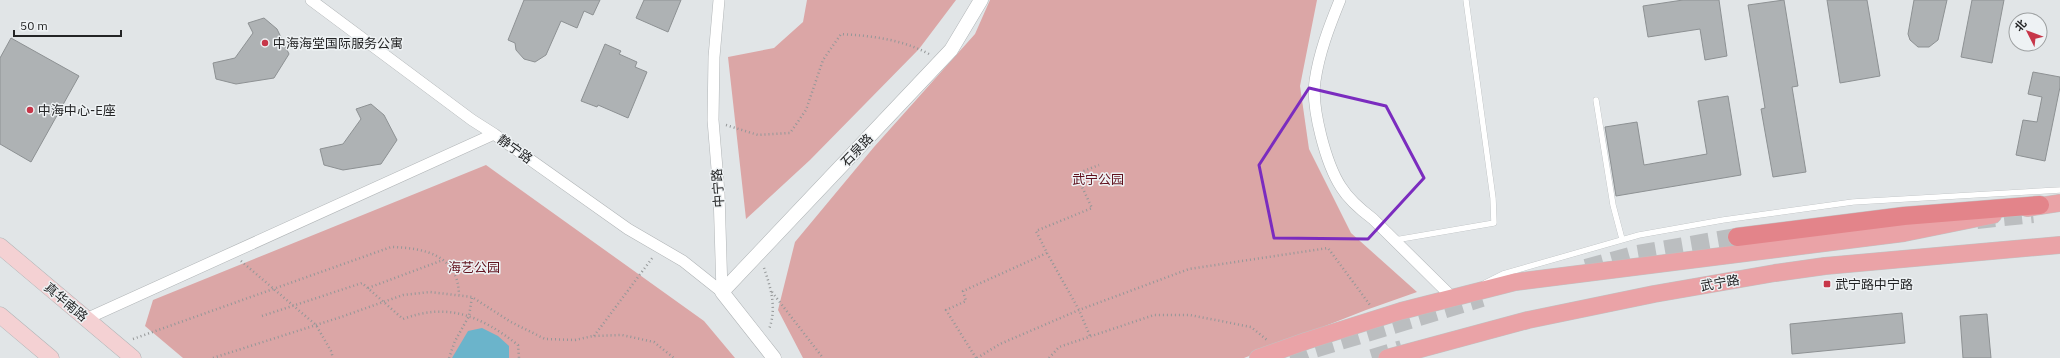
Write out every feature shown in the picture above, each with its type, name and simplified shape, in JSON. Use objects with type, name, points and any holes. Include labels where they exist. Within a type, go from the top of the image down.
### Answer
[{"type":"highway","points":[[1737,237],[1904,216],[2040,206]]},
{"type":"main road","points":[[1258,358],[1380,318],[1515,282],[1904,233],[2060,203]]},
{"type":"main road","name":"武宁路","points":[[1387,358],[1528,320],[1654,294],[1833,265],[2060,245]]},
{"type":"main road","name":"真华南路","points":[[0,246],[133,358]]},
{"type":"main road","points":[[0,315],[51,358]]},
{"type":"street","name":"静宁路","points":[[311,0],[472,120],[628,229],[683,261],[722,292]]},
{"type":"street","name":"中宁路","points":[[719,0],[714,57],[713,120],[719,193],[722,292]]},
{"type":"street","name":"石泉路","points":[[722,292],[951,50],[981,0]]},
{"type":"street","points":[[1340,0],[1320,52],[1314,83],[1316,109],[1324,149],[1340,187],[1359,208],[1373,219],[1453,298]]},
{"type":"street","points":[[86,319],[494,134]]},
{"type":"street","points":[[722,292],[774,358]]},
{"type":"lane","points":[[1394,240],[1494,223],[1493,198],[1466,0]]},
{"type":"lane","points":[[1596,100],[1613,205],[1622,239]]},
{"type":"lane","points":[[1453,298],[1503,274],[1639,234],[1723,220],[1853,202],[2060,190]]},
{"type":"path","points":[[713,120],[736,129],[758,135],[790,133],[806,110],[823,60],[841,34],[880,37],[919,49],[941,61]]},
{"type":"path","points":[[1090,336],[1079,310],[1036,231],[1092,208],[1076,174],[1099,165]]},
{"type":"path","points":[[117,345],[391,247],[414,248],[430,252],[443,260],[454,271],[459,280],[459,295]]},
{"type":"path","points":[[593,336],[660,248]]},
{"type":"path","points":[[1047,253],[963,291],[966,301],[946,310],[976,358],[1000,344],[1079,310],[1189,269],[1328,248],[1380,318]]},
{"type":"path","points":[[231,253],[316,325],[331,351],[333,358]]},
{"type":"path","points":[[758,254],[772,292],[823,358]]},
{"type":"path","points":[[368,288],[443,260]]},
{"type":"path","points":[[262,316],[362,283],[403,319],[435,310],[469,316],[500,331],[518,345],[519,358]]},
{"type":"path","points":[[213,358],[383,302],[418,292],[472,297],[511,322],[545,339],[575,340],[593,336],[622,335],[654,342],[674,358]]},
{"type":"path","points":[[763,344],[772,321],[772,292]]},
{"type":"path","points":[[449,358],[454,341],[469,316],[472,297]]},
{"type":"path","points":[[1049,358],[1059,347],[1154,315],[1190,315],[1251,327],[1279,350]]},
{"type":"highlighted area","points":[[1309,88],[1386,106],[1424,178],[1368,239],[1274,238],[1259,165]]},
{"type":"green space","points":[[807,0],[956,0],[919,49],[810,160],[746,219],[728,57],[774,48],[803,22]]},
{"type":"green space","name":"武宁公园","points":[[990,0],[1317,0],[1300,86],[1309,149],[1351,233],[1417,292],[1366,310],[1244,358],[803,358],[778,310],[795,242],[874,147],[975,34]]},
{"type":"green space","name":"海艺公园","points":[[486,165],[704,321],[735,358],[183,358],[145,326],[153,300]]},
{"type":"water","points":[[482,328],[498,336],[509,346],[509,358],[452,358],[468,331]]},
{"type":"building","points":[[524,0],[600,0],[593,15],[584,11],[577,28],[561,21],[546,55],[535,62],[524,59],[516,50],[515,43],[508,40]]},
{"type":"building","points":[[644,0],[681,0],[668,32],[636,18]]},
{"type":"building","points":[[1683,0],[1719,0],[1727,56],[1705,60],[1700,29],[1648,37],[1643,6]]},
{"type":"building","points":[[1784,0],[1798,86],[1792,87],[1806,172],[1773,177],[1761,109],[1765,108],[1748,5]]},
{"type":"building","points":[[1827,0],[1867,0],[1880,76],[1840,83]]},
{"type":"building","points":[[1914,0],[1947,0],[1938,40],[1929,47],[1918,47],[1910,40],[1908,34]]},
{"type":"building","points":[[1972,0],[2004,0],[1992,63],[1961,57]]},
{"type":"building","name":"中海海堂国际服务公寓","points":[[264,18],[277,29],[289,54],[274,78],[236,84],[216,79],[213,63],[235,58],[253,33],[248,23]]},
{"type":"building","name":"中海中心-E座","points":[[11,38],[79,76],[31,162],[0,144],[0,58]]},
{"type":"building","points":[[605,44],[621,51],[619,54],[637,62],[635,67],[647,72],[628,118],[598,105],[597,107],[581,101]]},
{"type":"building","points":[[2033,72],[2060,77],[2060,87],[2045,161],[2016,155],[2023,120],[2037,122],[2042,97],[2028,94]]},
{"type":"building","points":[[1728,96],[1741,175],[1616,196],[1605,127],[1637,122],[1644,165],[1707,154],[1698,101]]},
{"type":"building","points":[[371,104],[384,115],[397,140],[381,164],[343,170],[324,165],[320,149],[343,144],[361,119],[356,109]]},
{"type":"building","points":[[1902,313],[1905,343],[1792,354],[1790,324]]},
{"type":"building","points":[[1987,314],[1991,358],[1963,358],[1960,316]]},
{"type":"tunnel","points":[[1977,220],[2033,214]]},
{"type":"tunnel","points":[[1586,268],[1637,254],[1737,237]]},
{"type":"tunnel","points":[[1290,358],[1314,349],[1482,298]]},
{"type":"tunnel","points":[[1372,358],[1402,349]]},
{"type":"place","name":"中海海堂国际服务公寓","points":[[265,43]]},
{"type":"place","name":"中海中心-E座","points":[[30,110]]},
{"type":"place","name":"武宁路中宁路","points":[[1827,284]]}]
